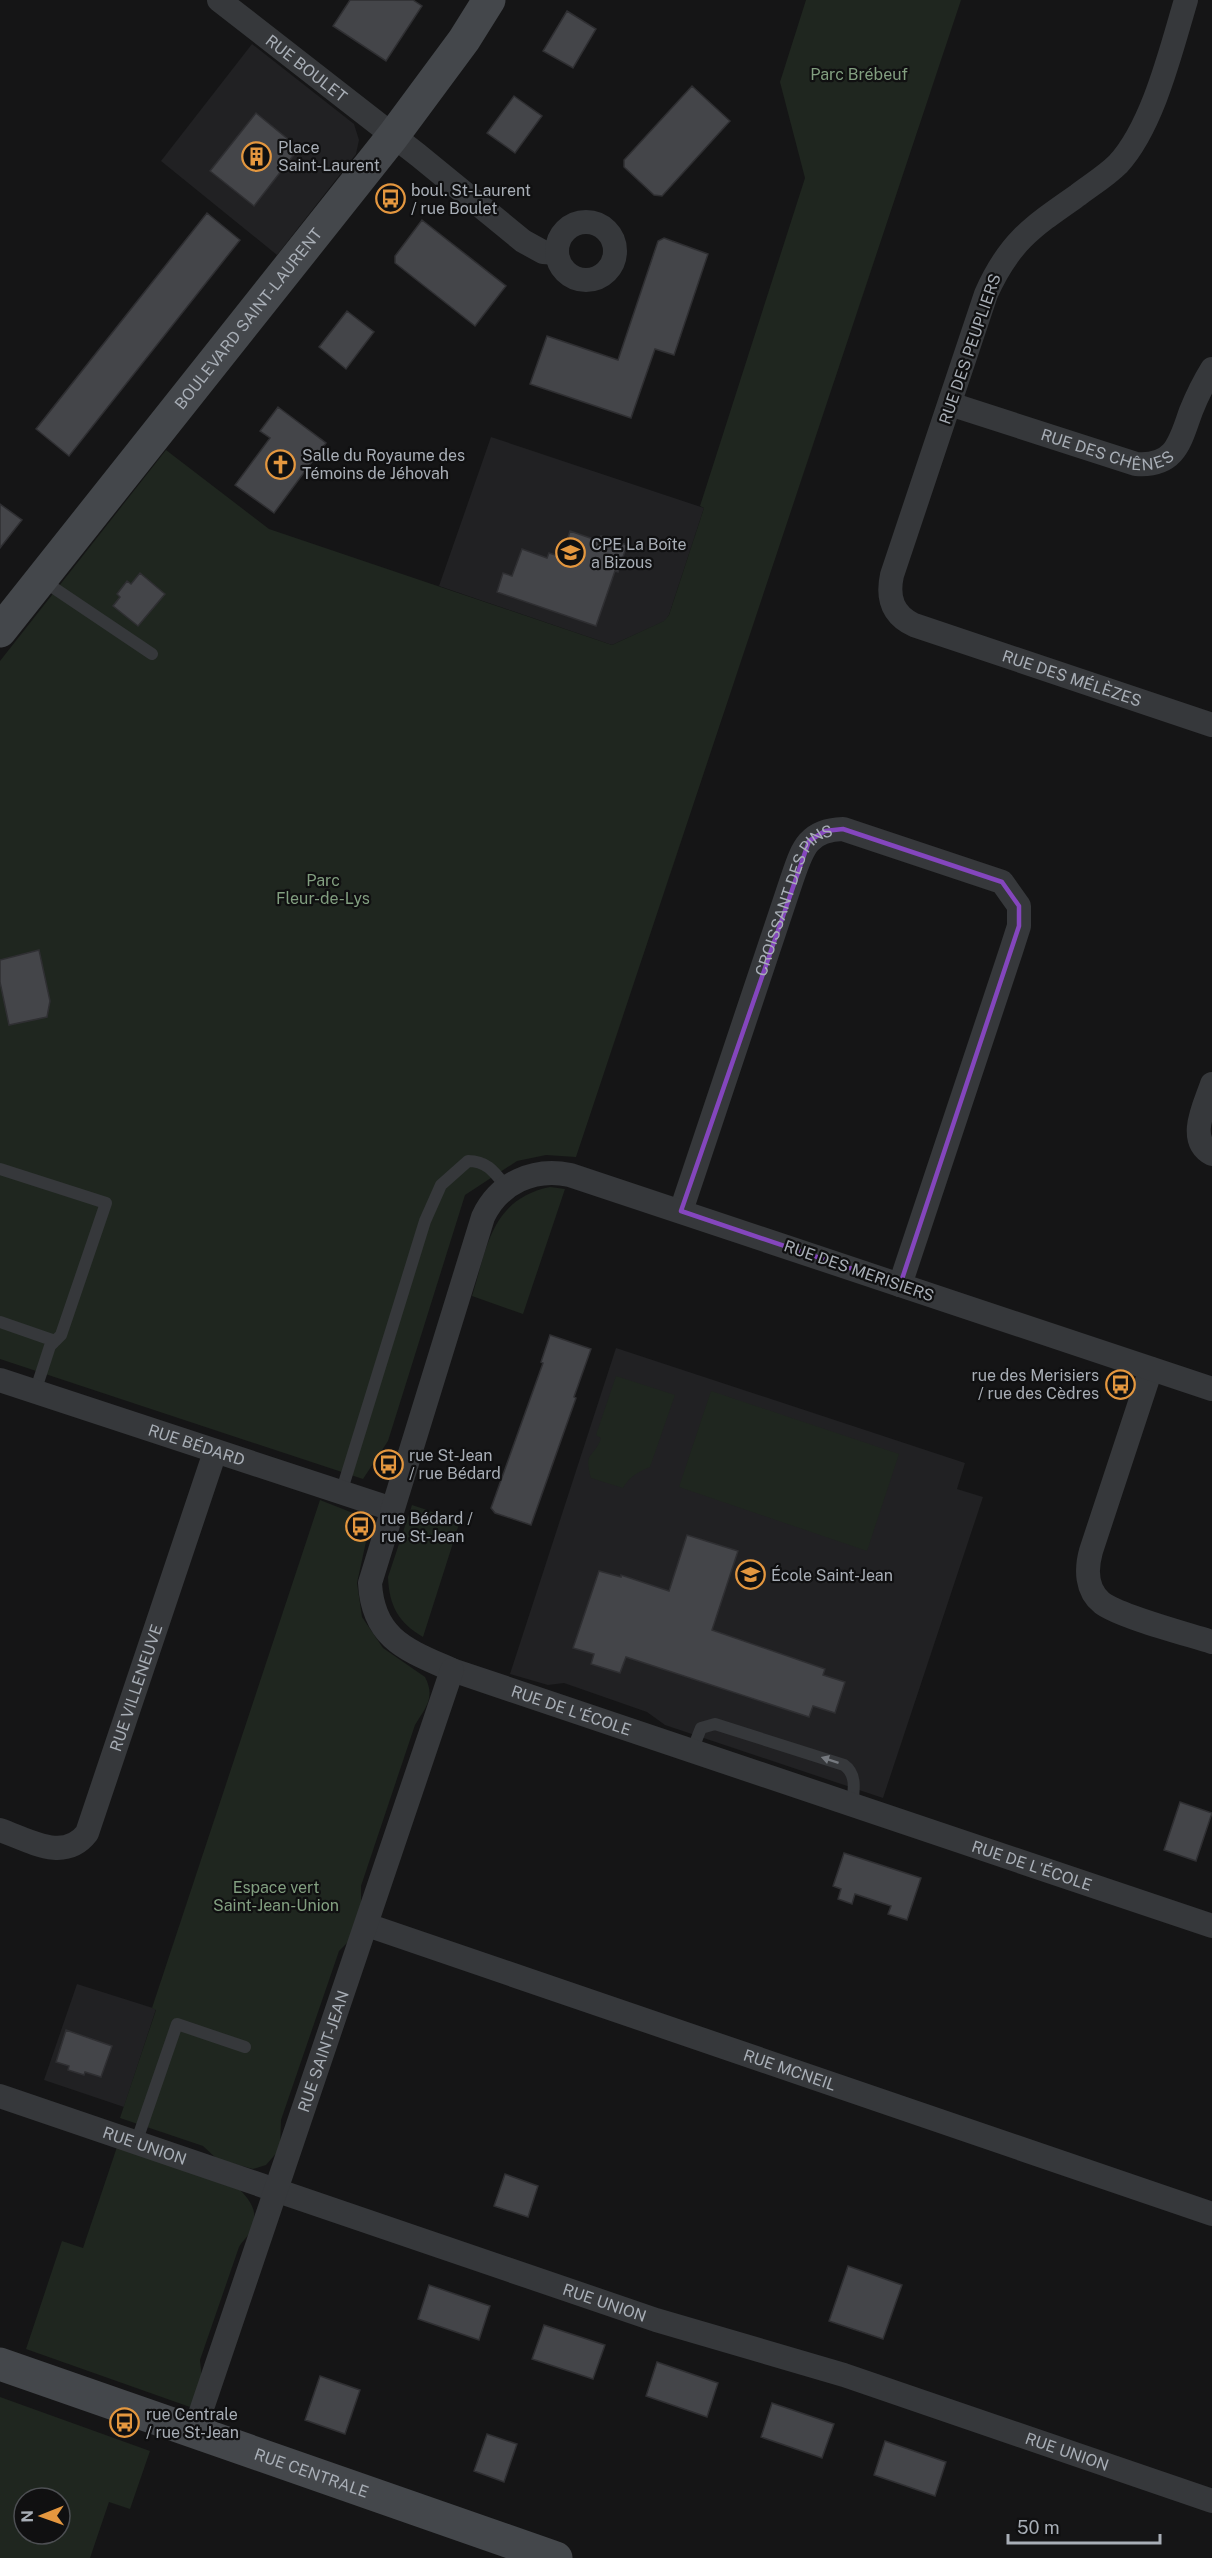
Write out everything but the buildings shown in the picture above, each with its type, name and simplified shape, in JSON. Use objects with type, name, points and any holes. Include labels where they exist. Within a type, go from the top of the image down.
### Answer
[{"type":"street","name":"RUE BOULET","points":[[219,0],[393,136],[523,242],[543,252],[557,253]]},
{"type":"street","name":"BOULEVARD SAINT-LAURENT","points":[[0,632],[393,136],[458,49],[489,0]]},
{"type":"street","name":"RUE DES PEUPLIERS","points":[[932,631],[914,625],[901,617],[892,605],[890,590],[892,575],[986,294],[1006,254],[1017,240],[1111,171],[1138,139],[1151,108],[1186,0]]},
{"type":"street","name":"RUE DES CHÊNES","points":[[950,404],[1136,464],[1146,465],[1166,459],[1179,445],[1201,387],[1212,369]]},
{"type":"street","name":"RUE DES MÉLÈZES","points":[[932,631],[1212,725]]},
{"type":"street","name":"CROISSANT DES PINS","points":[[681,1211],[802,850],[809,841],[825,831],[843,829],[962,868],[1002,882],[1014,896],[1021,917],[900,1285]]},
{"type":"street","points":[[1207,1149],[1198,1126],[1212,1084]]},
{"type":"street","name":"RUE DES MERISIERS","points":[[507,1188],[528,1176],[559,1173],[681,1211],[1212,1389]]},
{"type":"street","name":"RUE DE L'ÉCOLE","points":[[507,1188],[495,1197],[483,1217],[370,1583],[374,1609],[379,1622],[395,1642],[407,1650],[452,1670],[1212,1926]]},
{"type":"street","points":[[1151,1369],[1091,1551],[1087,1567],[1089,1582],[1102,1603],[1118,1611],[1212,1642]]},
{"type":"street","name":"RUE BÉDARD","points":[[0,1380],[392,1509]]},
{"type":"street","name":"RUE VILLENEUVE","points":[[0,1830],[62,1849],[79,1843],[87,1833],[215,1452]]},
{"type":"street","name":"RUE SAINT-JEAN","points":[[194,2432],[452,1670]]},
{"type":"street","name":"RUE MCNEIL","points":[[367,1925],[1212,2214]]},
{"type":"street","name":"RUE UNION","points":[[0,2096],[656,2320],[844,2375],[1212,2501]]},
{"type":"street","name":"RUE CENTRALE","points":[[0,2364],[556,2558]]},
{"type":"lane","points":[[41,579],[152,654]]},
{"type":"lane","points":[[341,1493],[416,1251],[441,1185],[468,1161],[486,1164],[507,1188]]},
{"type":"lane","points":[[0,1169],[106,1203],[61,1335],[50,1346],[34,1392]]},
{"type":"lane","points":[[0,1322],[55,1341]]},
{"type":"lane","points":[[692,1751],[701,1728],[716,1724],[844,1765],[850,1769],[853,1776],[852,1805]]},
{"type":"lane","points":[[136,2143],[177,2024],[245,2047]]},
{"type":"highlighted area","points":[[843,829],[1002,882],[1019,906],[1019,926],[900,1285],[681,1211],[809,841],[825,831]]},
{"type":"shaded area","points":[[252,44],[354,124],[359,140],[356,154],[277,255],[161,161]]},
{"type":"shaded area","name":"CPE La Boîte a Bizous","points":[[491,437],[704,508],[669,615],[665,621],[612,645],[439,586]]},
{"type":"shaded area","name":"École Saint-Jean","points":[[616,1348],[965,1463],[957,1489],[983,1497],[883,1798],[665,1725],[647,1712],[564,1683],[548,1685],[510,1674]]},
{"type":"shaded area","points":[[77,1984],[156,2009],[124,2107],[44,2080]]},
{"type":"green space","name":"Parc Fleur-de-Lys","points":[[806,0],[961,0],[576,1157],[546,1155],[517,1161],[465,1195],[388,1441],[363,1479],[0,1359],[0,661],[166,450],[269,529],[612,645],[664,621],[669,615],[704,508],[700,506],[805,178],[780,82]]},
{"type":"green space","points":[[550,1187],[565,1189],[523,1314],[472,1296],[494,1228],[503,1214],[515,1202],[530,1193]]},
{"type":"green space","points":[[616,1376],[675,1395],[650,1467],[628,1480],[623,1488],[591,1478],[588,1463],[601,1438],[596,1435]]},
{"type":"green space","points":[[711,1391],[899,1454],[867,1551],[679,1487]]},
{"type":"green space","name":"Espace vert Saint-Jean-Union","points":[[320,1500],[353,1513],[364,1524],[367,1537],[357,1583],[362,1617],[383,1648],[425,1677],[429,1697],[415,1725],[361,1886],[361,1908],[349,1941],[339,1951],[281,2120],[280,2149],[266,2165],[253,2169],[217,2159],[203,2146],[120,2118],[156,2010],[152,2008]]},
{"type":"green space","points":[[412,1505],[460,1521],[423,1637],[408,1626],[397,1613],[391,1597],[388,1577]]},
{"type":"green space","points":[[117,2147],[240,2190],[253,2209],[253,2226],[239,2247],[200,2360],[202,2380],[190,2407],[26,2349],[62,2241],[83,2248]]},
{"type":"green space","points":[[0,2397],[150,2451],[130,2509],[109,2502],[90,2558],[0,2558]]},
{"type":"place","name":"Place Saint-Laurent","points":[[257,156]]},
{"type":"place","name":"boul. St-Laurent / rue Boulet","points":[[390,199]]},
{"type":"place","name":"Salle du Royaume des Témoins de Jéhovah","points":[[281,464]]},
{"type":"place","name":"CPE La Boîte a Bizous","points":[[570,553]]},
{"type":"place","name":"rue des Merisiers / rue des Cèdres","points":[[1120,1384]]},
{"type":"place","name":"rue St-Jean / rue Bédard","points":[[388,1464]]},
{"type":"place","name":"rue Bédard / rue St-Jean","points":[[360,1527]]},
{"type":"place","name":"École Saint-Jean","points":[[750,1575]]},
{"type":"place","name":"rue Centrale / rue St-Jean","points":[[125,2423]]},
{"type":"park label","name":"Parc Brébeuf","points":[[859,74]]}]
